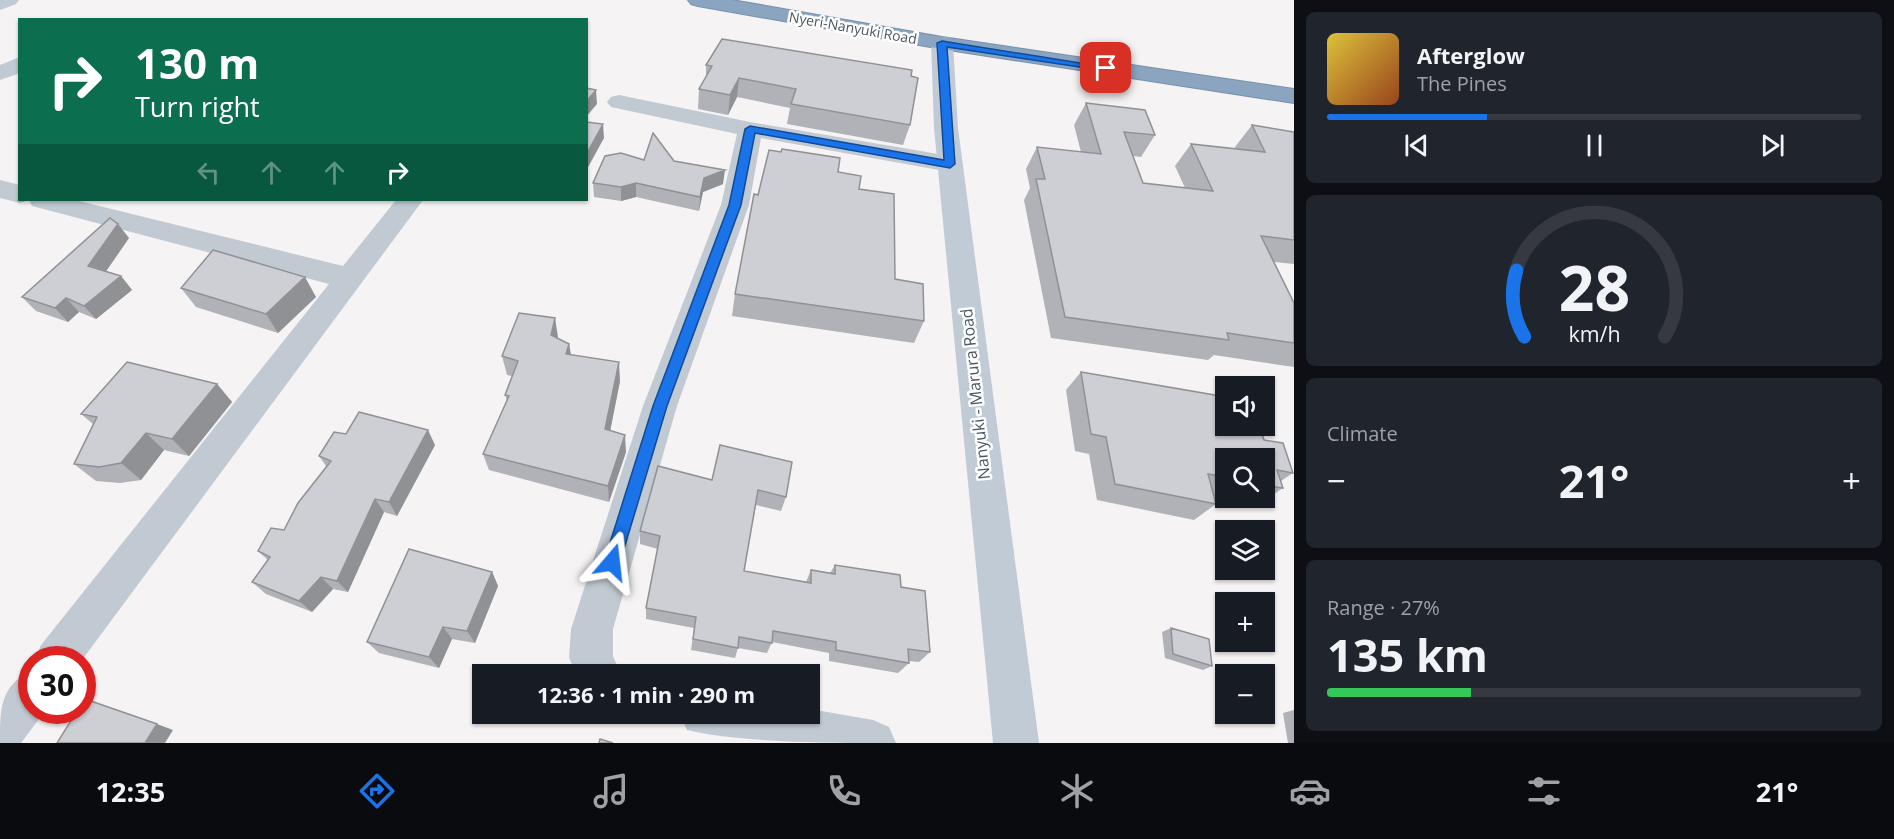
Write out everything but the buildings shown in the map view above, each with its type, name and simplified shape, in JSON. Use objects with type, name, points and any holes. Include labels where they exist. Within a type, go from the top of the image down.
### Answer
[{"type":"highway","name":"Nyeri-Nanyuki Road","points":[[698,0],[942,43],[1294,96]]},
{"type":"street","points":[[0,4],[9,0]]},
{"type":"street","name":"Nanyuki - Marura Road","points":[[942,43],[950,164],[1016,743]]},
{"type":"street","points":[[0,73],[18,65]]},
{"type":"street","points":[[619,102],[750,129],[950,164]]},
{"type":"street","points":[[594,664],[591,658],[592,629],[660,406],[735,205],[750,129]]},
{"type":"street","points":[[0,189],[18,194]]},
{"type":"street","points":[[46,201],[351,279]]},
{"type":"street","points":[[67,646],[409,201]]},
{"type":"street","points":[[0,733],[18,710]]},
{"type":"street","points":[[762,724],[873,743]]},
{"type":"route","points":[[612,562],[660,406],[735,205],[750,129],[950,164],[942,43],[1106,68]]}]
